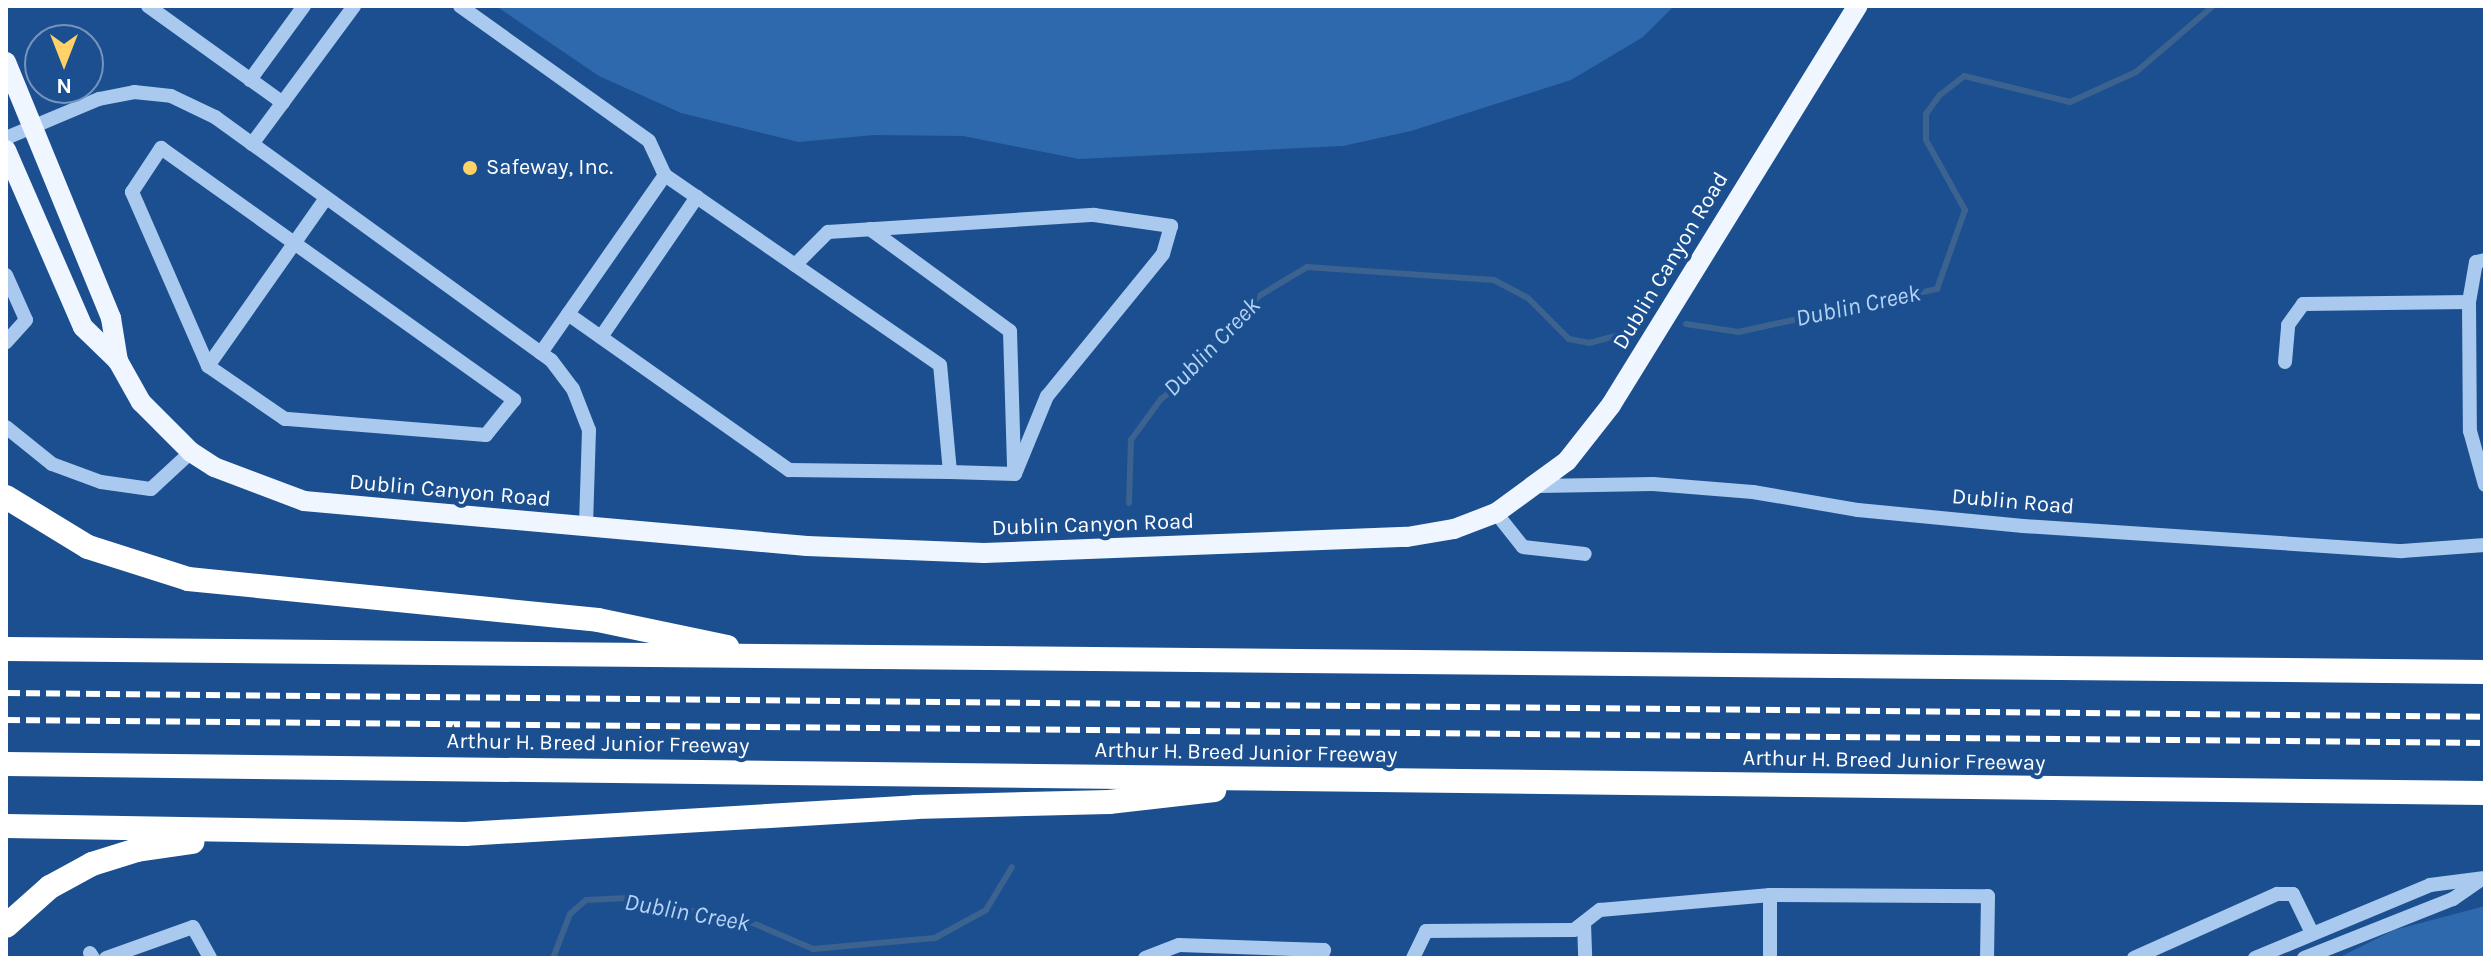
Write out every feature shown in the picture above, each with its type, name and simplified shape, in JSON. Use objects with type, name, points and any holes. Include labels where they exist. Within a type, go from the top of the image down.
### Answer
[{"type":"highway","points":[[6,497],[88,547],[188,579],[598,620],[675,633],[754,655]]},
{"type":"highway","points":[[6,649],[2485,672]]},
{"type":"highway","name":"Arthur H. Breed Junior Freeway","points":[[6,764],[1076,774],[1267,782],[2485,793]]},
{"type":"highway","points":[[6,826],[465,834],[915,807],[1109,802],[1267,782]]},
{"type":"highway","points":[[6,926],[50,887],[92,864],[137,850],[265,831]]},
{"type":"main road","name":"Dublin Canyon Road","points":[[6,150],[83,327],[118,361],[141,402],[191,452],[262,489],[304,501],[807,546],[984,553],[1407,537],[1454,529],[1496,513],[1539,486],[1567,461],[1611,405],[1857,6]]},
{"type":"main road","name":"Dublin Canyon Road","points":[[6,62],[35,126],[111,318],[118,361]]},
{"type":"street","points":[[148,6],[283,103]]},
{"type":"street","points":[[250,80],[304,6]]},
{"type":"street","points":[[252,144],[354,6]]},
{"type":"street","points":[[460,6],[649,141],[665,175],[940,365],[950,472]]},
{"type":"street","points":[[6,138],[99,99],[134,92],[171,96],[252,144],[541,353],[573,389],[589,430],[586,527]]},
{"type":"street","points":[[161,148],[514,400],[486,435],[285,419],[208,366],[132,192],[161,148]]},
{"type":"street","points":[[541,353],[665,175]]},
{"type":"street","points":[[601,337],[697,197]]},
{"type":"street","points":[[208,366],[326,198]]},
{"type":"street","points":[[795,265],[828,232],[1094,215],[1171,226],[1163,254],[1047,396],[1015,474]]},
{"type":"street","points":[[870,229],[1010,331],[1015,474]]},
{"type":"street","points":[[2485,260],[2476,262],[2469,302],[2470,431],[2485,485]]},
{"type":"street","points":[[6,275],[26,320],[6,342]]},
{"type":"street","points":[[2285,362],[2288,325],[2303,304],[2469,302]]},
{"type":"street","points":[[568,314],[789,470],[1015,474]]},
{"type":"street","points":[[6,427],[52,464],[101,482],[151,489],[191,452]]},
{"type":"street","name":"Dublin Road","points":[[1539,486],[1725,489],[2023,526],[2402,551],[2485,545]]},
{"type":"street","points":[[1496,513],[1523,547],[1585,554]]},
{"type":"street","points":[[2255,958],[2430,885],[2484,878]]},
{"type":"street","points":[[2304,958],[2453,899],[2484,878]]},
{"type":"street","points":[[2134,958],[2277,894],[2293,894],[2312,933]]},
{"type":"street","points":[[1770,895],[1770,958]]},
{"type":"street","points":[[1413,958],[1426,931],[1574,930],[1600,910],[1770,895],[1988,896],[1987,958]]},
{"type":"street","points":[[1584,923],[1585,958]]},
{"type":"street","points":[[106,958],[193,927],[210,958]]},
{"type":"street","points":[[1145,958],[1179,945],[1324,950],[1321,958]]},
{"type":"shaded area","points":[[496,6],[1674,6],[1643,37],[1571,80],[1411,131],[1343,146],[1079,159],[963,136],[874,135],[799,142],[681,113],[599,76]]},
{"type":"shaded area","points":[[2485,906],[2485,958],[2338,958],[2394,930]]},
{"type":"waterway","name":"Dublin Creek","points":[[1686,324],[1738,332],[1937,289],[1965,210],[1926,140],[1926,114],[1940,95],[1964,76],[2070,102],[2136,72],[2213,6]]},
{"type":"waterway","name":"Dublin Creek","points":[[1129,503],[1131,440],[1161,399],[1190,376],[1217,338],[1259,296],[1307,267],[1494,280],[1528,298],[1569,339],[1589,343],[1634,331]]},
{"type":"waterway","name":"Dublin Creek","points":[[553,958],[570,914],[586,900],[628,898],[753,923],[813,949],[935,938],[986,910],[1012,867]]},
{"type":"railway","points":[[6,693],[2485,717]]},
{"type":"railway","points":[[6,720],[2485,743]]},
{"type":"place","name":"Safeway, Inc.","points":[[470,168]]}]
